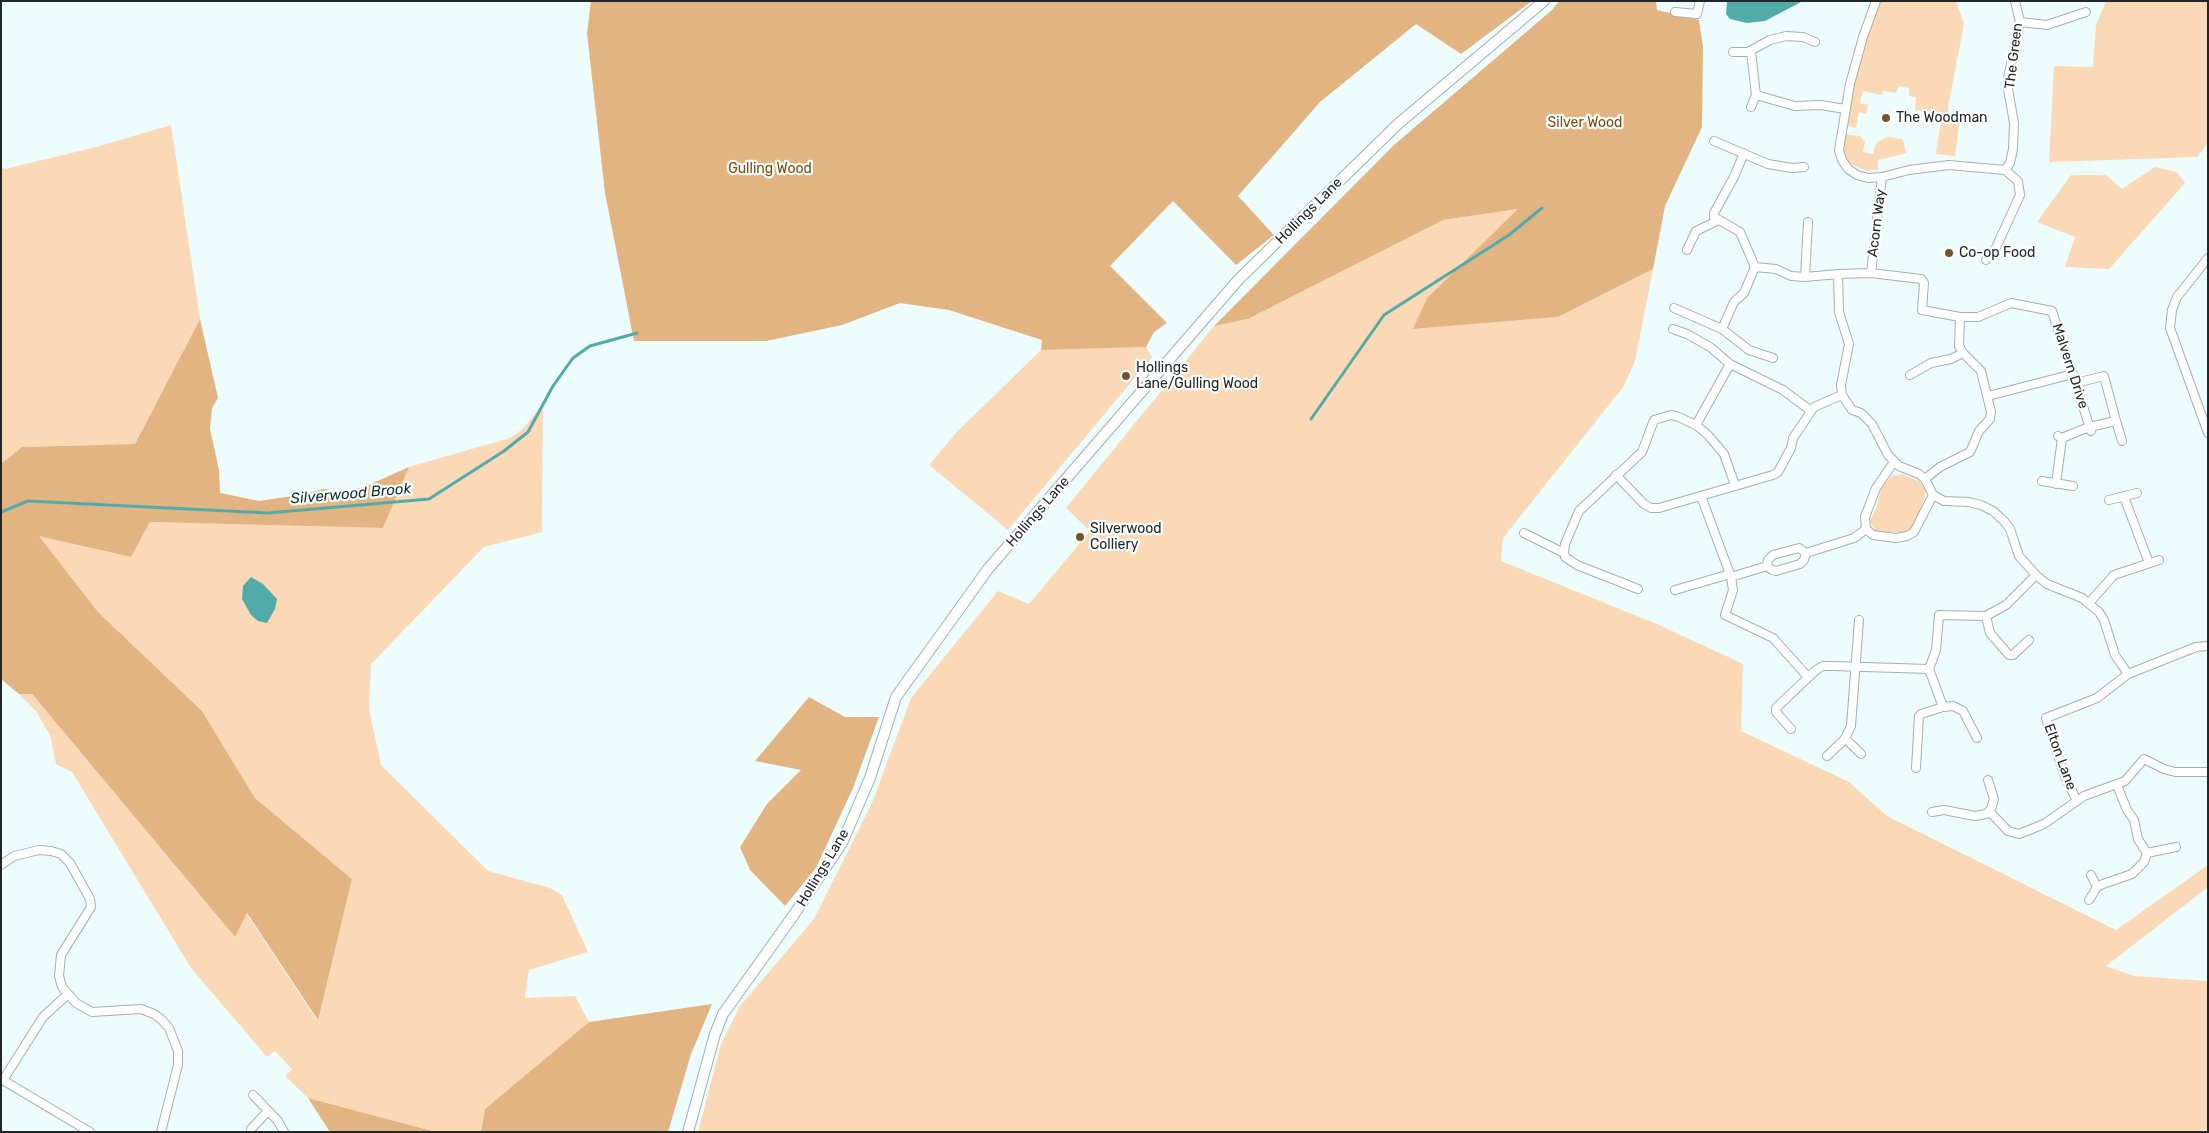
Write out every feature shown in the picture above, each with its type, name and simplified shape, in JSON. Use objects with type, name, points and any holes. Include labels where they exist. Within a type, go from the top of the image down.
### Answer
[{"type":"street","name":"Hollings Lane","points":[[688,1132],[711,1049],[723,1014],[793,916],[842,842],[870,778],[896,697],[988,569],[1239,280],[1398,124],[1544,1]]},
{"type":"street","points":[[1675,12],[1697,14],[1700,1]]},
{"type":"street","points":[[1876,1],[1863,37],[1845,109],[1839,150],[1842,160],[1848,169],[1857,175],[1868,178],[1882,177]]},
{"type":"street","name":"The Green","points":[[2005,170],[2010,163],[2013,136],[2008,78],[2020,22],[2015,1]]},
{"type":"street","points":[[2020,22],[2047,25],[2086,12]]},
{"type":"street","points":[[1733,52],[1751,51],[1770,40],[1786,36],[1816,42]]},
{"type":"street","points":[[1751,51],[1756,95],[1751,107]]},
{"type":"street","points":[[1756,95],[1795,106],[1821,105],[1845,109]]},
{"type":"street","points":[[1714,141],[1768,164],[1792,168],[1804,167]]},
{"type":"street","points":[[1722,329],[1734,302],[1744,293],[1755,267],[1740,232],[1717,221],[1714,217],[1714,213],[1734,177],[1744,153]]},
{"type":"street","name":"Acorn Way","points":[[1871,273],[1882,177],[1927,166],[1949,165],[2005,170]]},
{"type":"street","points":[[1986,260],[1994,252],[2020,196],[2018,181],[2005,170]]},
{"type":"street","points":[[1687,250],[1698,229],[1717,221]]},
{"type":"street","points":[[1805,277],[1808,222]]},
{"type":"street","points":[[2208,258],[2177,297],[2172,310],[2170,328],[2208,433]]},
{"type":"street","points":[[1755,267],[1776,269],[1791,276],[1805,277],[1871,273],[1921,279],[1924,283],[1922,310],[1960,317],[1958,338],[1963,353],[1981,370],[1991,412],[1990,419],[1979,431],[1970,452],[1940,467],[1925,479]]},
{"type":"street","points":[[1838,274],[1839,312],[1849,344],[1840,385],[1842,395],[1852,410],[1861,413],[1872,424],[1883,446],[1894,462],[1925,479],[1933,495],[1944,501],[1969,502],[1993,511],[2010,528],[2019,556],[2036,575],[2047,584],[2070,592],[2089,603],[2104,620],[2115,655],[2128,674]]},
{"type":"street","name":"Malvern Drive","points":[[1960,317],[1978,317],[2011,303],[2052,311],[2090,429],[2060,437],[2056,484]]},
{"type":"street","points":[[1674,308],[1722,329],[1749,350],[1773,358]]},
{"type":"street","points":[[1673,329],[1687,334],[1710,347],[1730,364],[1783,390],[1811,411]]},
{"type":"street","points":[[1910,375],[1931,363],[1950,359],[1963,353]]},
{"type":"street","points":[[1696,425],[1730,364]]},
{"type":"street","points":[[1988,396],[2073,374]]},
{"type":"street","points":[[2076,383],[2104,376],[2122,440]]},
{"type":"street","points":[[1616,475],[1644,504],[1651,508],[1659,508],[1778,472],[1791,448],[1793,438],[1811,411],[1816,405],[1842,395]]},
{"type":"street","points":[[1638,589],[1577,565],[1565,557],[1564,553],[1565,544],[1578,511],[1642,452],[1654,420],[1671,415],[1696,425],[1719,446],[1724,454],[1735,485]]},
{"type":"street","points":[[2090,429],[2116,421]]},
{"type":"street","points":[[1894,462],[1876,488],[1864,523],[1866,529],[1873,535],[1886,538],[1907,536],[1914,532],[1933,495]]},
{"type":"street","points":[[2042,481],[2073,486]]},
{"type":"street","points":[[2109,500],[2137,493]]},
{"type":"street","points":[[1701,496],[1730,575],[1733,590],[1725,612],[1727,617],[1773,638],[1808,678]]},
{"type":"street","points":[[2124,497],[2149,563]]},
{"type":"street","points":[[1767,566],[1776,571],[1800,564],[1806,554],[1854,538],[1866,529]]},
{"type":"street","points":[[1524,534],[1564,553]]},
{"type":"street","points":[[1767,566],[1770,556],[1798,548],[1806,554]]},
{"type":"street","points":[[2089,603],[2114,575],[2159,560]]},
{"type":"street","points":[[1675,590],[1767,566]]},
{"type":"street","points":[[1943,707],[1929,669],[1936,650],[1939,615],[1986,616],[2006,605],[2036,575]]},
{"type":"street","points":[[1986,616],[1990,633],[2009,655],[2013,655],[2028,640]]},
{"type":"street","points":[[1827,756],[1846,738],[1851,726],[1859,620]]},
{"type":"street","name":"Elton Lane","points":[[2076,801],[2064,774],[2046,718],[2097,698],[2128,674],[2196,647],[2208,646]]},
{"type":"street","points":[[1791,729],[1776,712],[1776,708],[1823,666],[1929,669]]},
{"type":"street","points":[[1916,768],[1919,716],[1921,714],[1952,706],[1963,711],[1977,738]]},
{"type":"street","points":[[1846,738],[1861,754]]},
{"type":"street","points":[[1989,812],[2004,828],[2013,834],[2019,834],[2044,824],[2076,801],[2132,776],[2144,759],[2164,770],[2208,772]]},
{"type":"street","points":[[1932,812],[1944,810],[1982,816],[1989,812],[1994,799],[1988,780]]},
{"type":"street","points":[[2117,784],[2127,810],[2134,820],[2138,839],[2147,853]]},
{"type":"street","points":[[2147,853],[2176,847]]},
{"type":"street","points":[[1,865],[14,856],[26,852],[51,851],[61,854],[70,863],[90,899],[91,907],[87,916],[60,954],[59,976],[67,995],[83,1009],[92,1012],[141,1009],[154,1014],[169,1028],[178,1051],[178,1065],[161,1132]]},
{"type":"street","points":[[2089,900],[2097,887],[2132,874],[2144,862],[2147,853]]},
{"type":"street","points":[[2091,874],[2097,887]]},
{"type":"street","points":[[67,995],[43,1017],[2,1079],[90,1132]]},
{"type":"street","points":[[253,1095],[278,1121],[284,1132]]},
{"type":"street","points":[[251,1129],[268,1111]]},
{"type":"shaded area","points":[[1876,1],[1956,1],[1964,24],[1948,107],[1949,116],[1958,115],[1957,123],[1959,123],[1955,156],[1936,154],[1942,113],[1915,110],[1916,97],[1909,96],[1909,88],[1898,86],[1896,93],[1884,91],[1882,95],[1863,91],[1860,103],[1868,105],[1866,114],[1859,112],[1856,128],[1843,124]]},
{"type":"shaded area","points":[[2106,1],[2208,1],[2208,143],[2197,157],[2049,162],[2054,66],[2093,67],[2096,25]]},
{"type":"shaded area","points":[[171,125],[200,319],[135,444],[22,447],[1,464],[1,167],[5,169],[100,146]]},
{"type":"shaded area","points":[[1843,134],[1860,136],[1865,142],[1863,152],[1873,154],[1876,143],[1887,137],[1903,139],[1906,153],[1878,160],[1878,169],[1867,171],[1850,164],[1839,150]]},
{"type":"shaded area","points":[[2155,167],[2177,172],[2185,183],[2109,269],[2065,267],[2075,237],[2037,222],[2071,175],[2106,175],[2122,189]]},
{"type":"shaded area","points":[[1519,209],[1427,298],[1414,329],[1558,317],[1653,269],[1635,361],[1624,386],[1503,538],[1501,561],[1659,625],[1743,664],[1741,731],[1849,782],[1887,816],[2116,930],[2208,865],[2208,887],[2106,966],[2134,976],[2208,981],[2208,1128],[2199,1132],[698,1132],[721,1044],[740,1006],[814,919],[872,803],[911,698],[998,591],[1029,604],[1090,531],[1066,508],[1214,326],[1248,319],[1443,220]]},
{"type":"shaded area","points":[[1146,347],[1152,357],[1008,530],[929,465],[957,432],[1041,350]]},
{"type":"shaded area","points":[[543,410],[542,532],[484,547],[371,664],[369,709],[381,765],[488,871],[550,888],[562,895],[588,952],[529,970],[525,998],[575,996],[589,1022],[485,1109],[481,1132],[436,1132],[308,1098],[285,1076],[292,1069],[275,1051],[267,1057],[191,968],[72,772],[56,764],[50,735],[36,711],[19,694],[32,694],[235,937],[246,913],[317,1020],[352,879],[255,798],[202,711],[98,612],[38,535],[131,557],[150,522],[383,528],[409,467],[510,438],[524,428],[536,412]]},
{"type":"shaded area","points":[[1903,474],[1920,482],[1925,489],[1925,497],[1916,523],[1913,528],[1903,533],[1875,531],[1870,521],[1882,487],[1892,476]]},
{"type":"green space","name":"Gulling Wood","points":[[591,1],[1532,1],[1461,54],[1416,24],[1320,102],[1238,196],[1274,235],[1236,265],[1173,201],[1110,266],[1167,323],[1154,332],[1146,347],[1041,350],[1042,340],[949,310],[900,303],[842,325],[766,341],[634,341],[605,193],[587,33]]},
{"type":"green space","name":"Silver Wood","points":[[1559,1],[1656,1],[1657,10],[1699,20],[1703,47],[1702,127],[1665,206],[1653,269],[1558,317],[1413,329],[1427,298],[1518,209],[1443,220],[1248,319],[1214,326],[1394,145],[1552,10]]},
{"type":"green space","points":[[200,319],[218,398],[212,408],[210,429],[219,470],[220,493],[259,501],[324,489],[343,492],[364,487],[409,467],[383,528],[150,522],[131,557],[39,536],[98,612],[202,711],[255,798],[352,879],[318,1020],[247,913],[235,937],[32,694],[19,694],[1,679],[1,464],[22,447],[135,444]]},
{"type":"green space","points":[[809,697],[845,717],[879,717],[853,788],[816,868],[785,906],[750,870],[740,847],[767,804],[801,770],[755,761]]},
{"type":"green space","points":[[712,1004],[691,1054],[668,1132],[481,1132],[485,1109],[589,1022]]},
{"type":"green space","points":[[308,1098],[436,1132],[330,1132]]},
{"type":"water","points":[[1727,1],[1811,1],[1801,2],[1765,21],[1747,23],[1730,19],[1726,14]]},
{"type":"water","points":[[251,577],[263,584],[277,599],[275,609],[267,623],[258,621],[251,615],[242,599],[243,586]]},
{"type":"waterway","points":[[1311,419],[1384,315],[1509,235],[1542,208]]},
{"type":"waterway","name":"Silverwood Brook","points":[[1,512],[28,501],[268,513],[429,499],[504,451],[528,432],[553,386],[573,358],[590,346],[637,333]]},
{"type":"place","name":"The Woodman","points":[[1886,118]]},
{"type":"place","name":"Co-op Food","points":[[1949,253]]},
{"type":"place","name":"Hollings Lane/Gulling Wood","points":[[1126,376]]},
{"type":"place","name":"Silverwood Colliery","points":[[1080,537]]}]
